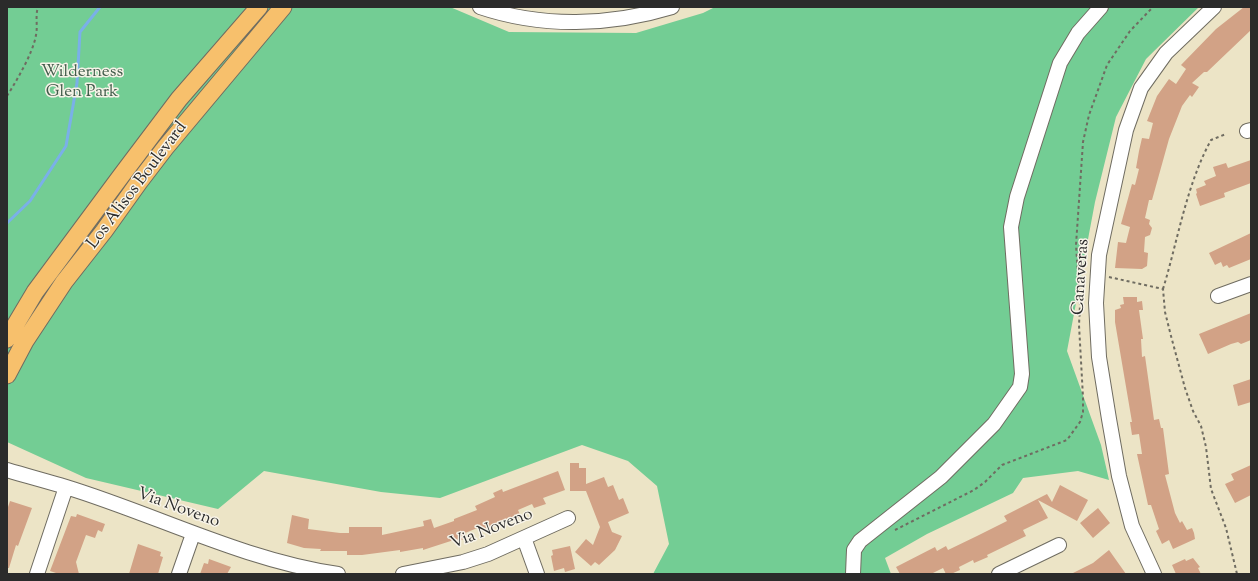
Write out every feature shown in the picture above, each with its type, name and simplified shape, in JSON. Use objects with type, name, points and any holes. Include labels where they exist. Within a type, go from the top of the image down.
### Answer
[{"type":"main road","name":"Los Alisos Boulevard","points":[[7,339],[35,292],[179,99],[258,7]]},
{"type":"main road","name":"Los Alisos Boulevard","points":[[7,375],[25,341],[64,282],[104,231],[139,182],[165,148],[284,7]]},
{"type":"street","points":[[480,7],[534,19],[564,22],[612,20],[672,7]]},
{"type":"street","points":[[853,574],[854,550],[860,541],[941,477],[994,424],[1020,387],[1022,374],[1011,226],[1017,197],[1060,63],[1078,33],[1101,7]]},
{"type":"street","name":"Canaveras","points":[[1154,574],[1132,526],[1119,476],[1110,426],[1099,357],[1096,303],[1099,254],[1126,130],[1141,88],[1166,53],[1191,27],[1214,7]]},
{"type":"street","points":[[1218,296],[1251,284]]},
{"type":"street","name":"Via Noveno","points":[[7,470],[66,487],[193,534],[280,563],[338,574]]},
{"type":"street","points":[[37,574],[66,487]]},
{"type":"street","name":"Via Noveno","points":[[403,574],[439,571],[524,538],[568,518]]},
{"type":"street","points":[[179,574],[193,534]]},
{"type":"street","points":[[524,538],[537,574]]},
{"type":"street","points":[[999,574],[1059,546]]},
{"type":"path","points":[[7,96],[32,48],[36,34],[35,19],[38,7]]},
{"type":"path","points":[[888,533],[974,490],[985,482],[1002,465],[1067,440],[1080,422],[1083,412],[1083,397],[1079,325],[1080,305],[1076,245],[1083,142],[1089,115],[1107,65],[1130,31],[1153,7]]},
{"type":"path","points":[[1226,134],[1211,140],[1205,150],[1183,211],[1163,289],[1165,312],[1173,343],[1192,411],[1201,426],[1206,447],[1211,489],[1226,528],[1237,574]]},
{"type":"path","points":[[1107,276],[1163,289]]},
{"type":"green space","name":"Wilderness Glen Park","points":[[7,7],[450,7],[509,32],[636,33],[703,13],[715,7],[1199,7],[1146,59],[1116,117],[1095,202],[1067,351],[1101,445],[1109,480],[1078,471],[1023,478],[1013,493],[927,534],[885,558],[891,574],[653,574],[669,544],[657,486],[628,461],[582,445],[440,498],[381,492],[264,471],[218,509],[86,478],[7,442]]},
{"type":"building","points":[[1244,7],[1251,7],[1251,30],[1207,72],[1204,72],[1192,83],[1199,87],[1192,97],[1190,95],[1182,106],[1169,139],[1152,200],[1149,200],[1145,218],[1150,220],[1149,224],[1152,228],[1150,235],[1145,237],[1144,252],[1148,253],[1147,266],[1142,269],[1115,268],[1118,242],[1126,243],[1130,227],[1121,224],[1132,184],[1135,185],[1139,169],[1136,168],[1142,138],[1149,139],[1153,123],[1147,121],[1157,96],[1169,79],[1176,84],[1186,69],[1181,65],[1216,29]]},
{"type":"building","points":[[1251,160],[1251,183],[1224,193],[1225,197],[1200,206],[1196,189],[1206,185],[1204,181],[1216,176],[1213,167],[1226,163],[1228,168]]},
{"type":"building","points":[[1251,233],[1251,259],[1229,268],[1227,265],[1223,267],[1221,262],[1215,265],[1209,253]]},
{"type":"building","points":[[1123,297],[1137,297],[1137,302],[1142,301],[1143,310],[1139,310],[1143,339],[1141,339],[1142,357],[1145,356],[1154,420],[1159,419],[1161,428],[1163,428],[1169,474],[1165,475],[1175,513],[1180,523],[1182,521],[1187,530],[1192,528],[1194,533],[1195,539],[1173,549],[1169,540],[1162,544],[1156,531],[1159,529],[1151,505],[1148,505],[1137,454],[1142,454],[1139,434],[1132,435],[1130,422],[1132,422],[1115,322],[1115,310],[1121,308],[1120,305],[1124,304]]},
{"type":"building","points":[[1251,313],[1251,340],[1241,344],[1238,342],[1231,344],[1208,354],[1199,334]]},
{"type":"building","points":[[1251,379],[1251,402],[1238,406],[1233,385]]},
{"type":"building","points":[[570,463],[579,463],[579,468],[586,468],[586,484],[604,477],[608,487],[613,485],[619,500],[623,498],[629,513],[608,522],[612,532],[622,536],[615,550],[599,565],[595,562],[591,566],[575,552],[586,539],[593,545],[600,527],[586,491],[570,491]]},
{"type":"building","points":[[1251,465],[1251,495],[1235,503],[1225,484],[1234,480],[1231,474]]},
{"type":"building","points":[[558,471],[565,490],[543,498],[546,504],[534,508],[532,504],[518,510],[521,517],[510,521],[509,518],[482,532],[480,527],[465,533],[467,538],[458,541],[457,539],[423,550],[423,548],[400,552],[400,550],[362,555],[347,555],[347,551],[320,551],[321,549],[304,548],[287,543],[292,515],[309,519],[308,529],[340,533],[349,533],[349,527],[382,527],[382,535],[424,526],[423,521],[431,519],[434,528],[454,521],[454,519],[477,510],[475,506],[495,497],[493,493],[502,489],[503,492]]},
{"type":"building","points":[[1060,485],[1088,500],[1077,521],[1038,500],[1048,518],[1023,530],[1026,536],[987,555],[988,557],[974,563],[973,560],[959,567],[960,570],[951,574],[946,574],[943,568],[931,574],[900,574],[896,567],[935,547],[937,551],[946,546],[948,550],[977,536],[1007,521],[1004,516],[1047,494],[1052,502]]},
{"type":"building","points":[[10,501],[32,508],[18,546],[16,545],[9,568],[7,568],[7,510]]},
{"type":"building","points":[[1098,508],[1110,523],[1093,538],[1080,523]]},
{"type":"building","points":[[77,514],[105,524],[102,532],[98,530],[95,538],[86,535],[76,562],[79,574],[59,574],[50,571],[71,516],[76,517]]},
{"type":"building","points":[[138,544],[161,552],[160,556],[163,557],[158,574],[129,574]]},
{"type":"building","points":[[570,546],[575,569],[565,572],[564,568],[554,571],[551,556],[553,555],[552,550]]},
{"type":"building","points":[[1109,550],[1126,574],[1071,574],[1093,563]]},
{"type":"building","points":[[1193,558],[1200,567],[1198,568],[1201,574],[1176,574],[1172,565],[1185,559],[1186,561]]},
{"type":"building","points":[[209,559],[231,567],[227,574],[200,574],[204,563],[208,564]]},
{"type":"waterway","points":[[7,223],[30,201],[66,146],[77,83],[80,32],[100,7]]}]
